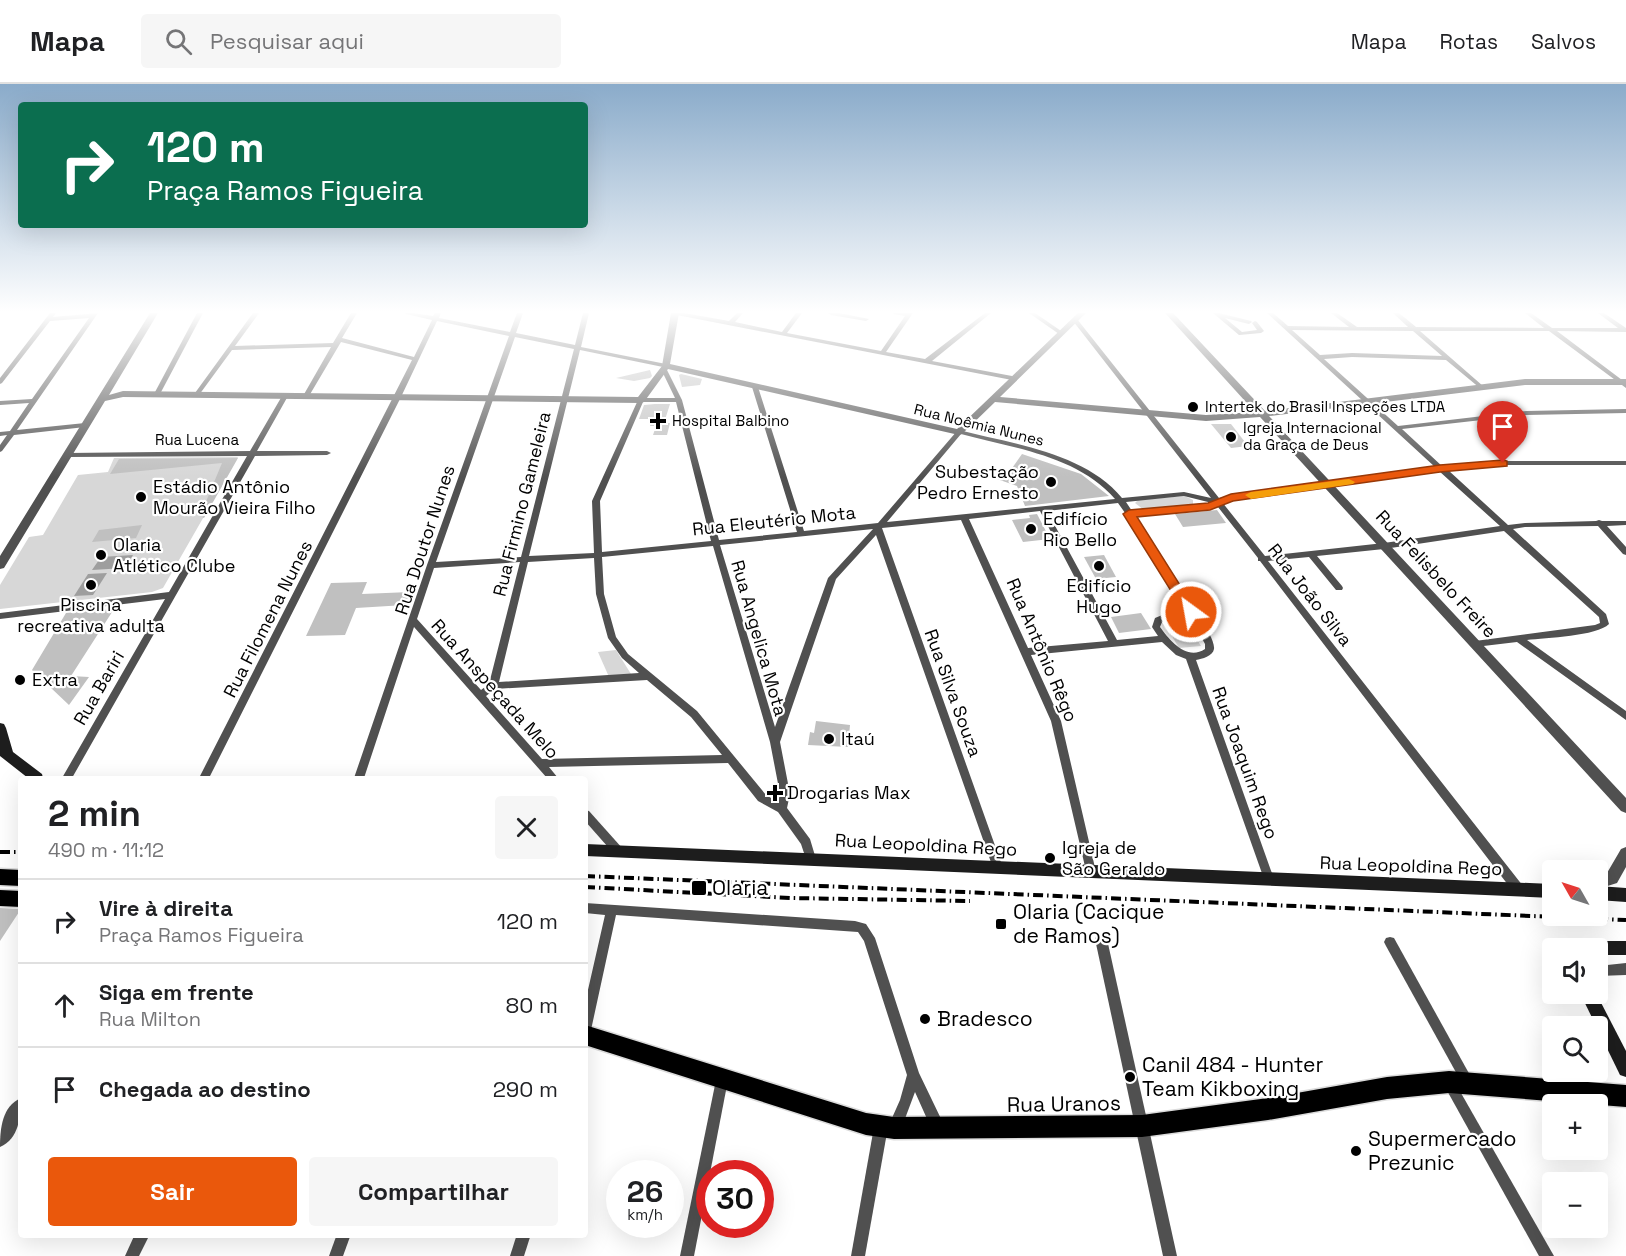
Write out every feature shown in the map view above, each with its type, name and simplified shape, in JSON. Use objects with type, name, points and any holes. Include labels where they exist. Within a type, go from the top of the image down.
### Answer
[{"type":"main road","points":[[0,728],[3,751],[34,776]]},
{"type":"main road","name":"Rua Leopoldina Rego","points":[[588,850],[1542,891]]},
{"type":"main road","points":[[0,878],[18,878]]},
{"type":"main road","points":[[1608,894],[1626,895]]},
{"type":"main road","points":[[0,898],[18,899]]},
{"type":"main road","points":[[1608,948],[1626,948]]},
{"type":"main road","points":[[1594,1004],[1626,1069]]},
{"type":"main road","name":"Rua Uranos","points":[[588,1036],[722,1080],[888,1128],[1142,1126],[1268,1109],[1387,1088],[1458,1082],[1626,1096]]},
{"type":"street","points":[[0,382],[11,368]]},
{"type":"street","points":[[0,450],[58,368]]},
{"type":"street","points":[[0,565],[120,368]]},
{"type":"street","points":[[157,394],[171,368]]},
{"type":"street","points":[[197,394],[216,368]]},
{"type":"street","points":[[306,396],[322,368]]},
{"type":"street","name":"Rua Filomena Nunes","points":[[205,776],[412,368]]},
{"type":"street","name":"Rua Doutor Nunes","points":[[360,776],[414,621],[430,565],[501,368]]},
{"type":"street","name":"Rua Firmino Gameleira","points":[[494,686],[523,560],[572,368]]},
{"type":"street","points":[[653,368],[666,371],[682,370]]},
{"type":"street","points":[[667,368],[641,400],[596,501],[600,594],[612,638],[626,656],[694,714],[762,798],[782,808],[807,842],[811,859]]},
{"type":"street","points":[[960,368],[1012,378]]},
{"type":"street","points":[[775,742],[832,578],[879,527],[959,432],[1023,368]]},
{"type":"street","name":"Rua João Silva","points":[[1113,368],[1219,501],[1261,559],[1519,890]]},
{"type":"street","name":"Rua Felisbelo Freire","points":[[1219,368],[1626,807]]},
{"type":"street","points":[[1330,368],[1603,616],[1605,624],[1597,628],[1475,644]]},
{"type":"street","points":[[1458,368],[1480,387]]},
{"type":"street","points":[[1603,368],[1625,384]]},
{"type":"street","name":"Rua Noêmia Nunes","points":[[682,370],[959,432],[1077,466],[1104,482],[1121,501],[1211,645],[1207,653],[1190,657]]},
{"type":"street","name":"Rua Angelica Mota","points":[[666,371],[679,400],[716,543],[775,742],[784,794],[782,808]]},
{"type":"street","points":[[991,399],[1206,418],[1262,414],[1547,381],[1625,384]]},
{"type":"street","points":[[755,387],[801,533]]},
{"type":"street","points":[[100,399],[123,394],[197,394],[679,400]]},
{"type":"street","name":"Rua Bariri","points":[[68,776],[250,453],[285,396]]},
{"type":"street","points":[[0,403],[35,401]]},
{"type":"street","points":[[1395,428],[1526,413],[1626,411]]},
{"type":"street","points":[[0,434],[84,425]]},
{"type":"street","name":"Rua Lucena","points":[[67,455],[327,453]]},
{"type":"street","points":[[1129,514],[1195,507],[1219,501],[1440,469],[1513,463],[1626,464]]},
{"type":"street","name":"Rua Eleutério Mota","points":[[430,565],[598,555],[1184,494],[1219,501]]},
{"type":"street","points":[[1195,507],[1196,498]]},
{"type":"street","points":[[1042,509],[1114,643]]},
{"type":"street","name":"Rua Antônio Rêgo","points":[[964,517],[1056,721],[1091,872]]},
{"type":"street","points":[[1599,522],[1626,552]]},
{"type":"street","points":[[1261,559],[1384,546],[1504,527],[1546,523],[1626,523]]},
{"type":"street","name":"Rua Silva Souza","points":[[879,527],[998,868]]},
{"type":"street","points":[[1311,555],[1339,588]]},
{"type":"street","points":[[0,616],[170,595]]},
{"type":"street","points":[[1190,657],[1173,649],[1156,627],[1158,620],[1172,614],[1191,612]]},
{"type":"street","name":"Rua Anspeçada Melo","points":[[414,621],[551,776]]},
{"type":"street","points":[[1024,652],[1163,639]]},
{"type":"street","points":[[1519,639],[1626,716]]},
{"type":"street","name":"Rua Joaquim Rego","points":[[1190,657],[1269,879]]},
{"type":"street","points":[[480,696],[494,686],[650,676]]},
{"type":"street","points":[[539,763],[730,759]]},
{"type":"street","points":[[588,817],[619,852]]},
{"type":"street","points":[[1608,879],[1612,878],[1626,853]]},
{"type":"street","points":[[588,908],[862,928],[869,938],[913,1075],[939,1128]]},
{"type":"street","points":[[588,1016],[612,909]]},
{"type":"street","points":[[1101,939],[1170,1256]]},
{"type":"street","points":[[1389,942],[1547,1256]]},
{"type":"street","points":[[1608,970],[1626,969]]},
{"type":"street","points":[[858,1256],[888,1128],[906,1100],[913,1075]]},
{"type":"street","points":[[687,1256],[722,1080]]},
{"type":"street","points":[[0,1138],[18,1111]]},
{"type":"street","points":[[132,1256],[141,1238]]},
{"type":"street","points":[[336,1256],[343,1238]]},
{"type":"street","points":[[517,1256],[523,1238]]},
{"type":"shaded area","points":[[238,457],[163,588],[152,592],[0,609],[0,585],[29,537],[43,535],[78,475],[108,472],[114,458]]},
{"type":"shaded area","points":[[1185,496],[1193,500],[1193,504],[1144,510],[1135,503],[1138,500]]},
{"type":"shaded area","points":[[133,555],[125,568],[92,570],[101,557]]},
{"type":"shaded area","name":"Piscina recreativa adulta","points":[[107,573],[93,595],[74,596],[88,574]]},
{"type":"shaded area","points":[[1183,618],[1201,646],[1179,648],[1163,621]]},
{"type":"shaded area","points":[[616,650],[631,674],[609,677],[598,652]]},
{"type":"building","points":[[650,370],[652,376],[650,378],[634,381],[616,378]]},
{"type":"building","points":[[679,375],[702,379],[700,385],[682,387]]},
{"type":"building","name":"Hospital Balbino","points":[[670,404],[664,423],[670,423],[667,435],[653,435],[656,426],[650,426],[652,419],[639,419],[644,405]]},
{"type":"building","name":"Igreja Internacional da Graça de Deus","points":[[1211,424],[1231,424],[1248,446],[1231,448]]},
{"type":"building","name":"Subestação Pedro Ernesto","points":[[1022,454],[1081,474],[1109,496],[1025,506],[1017,486],[997,479],[1004,469],[1010,471]]},
{"type":"building","points":[[238,458],[204,518],[200,516],[222,463],[110,474],[119,459]]},
{"type":"building","points":[[1217,510],[1226,523],[1183,527],[1175,514]]},
{"type":"building","name":"Edifício Rio Bello","points":[[1037,514],[1050,539],[1023,542],[1012,520],[1030,518],[1029,515]]},
{"type":"building","points":[[142,525],[136,538],[92,542],[99,530]]},
{"type":"building","name":"Edifício Hugo","points":[[1104,555],[1116,577],[1096,579],[1084,557]]},
{"type":"building","points":[[367,582],[362,594],[410,592],[405,605],[356,608],[345,635],[306,636],[331,583]]},
{"type":"building","points":[[114,609],[71,676],[89,677],[69,705],[32,670],[66,613]]},
{"type":"building","points":[[1141,613],[1151,629],[1119,633],[1111,617]]},
{"type":"building","name":"Itaú","points":[[816,721],[850,725],[848,747],[808,745],[810,732],[814,733]]},
{"type":"building","points":[[0,908],[18,909],[18,914],[0,941]]},
{"type":"railway","points":[[0,852],[18,852]]},
{"type":"railway","points":[[588,876],[1626,920]]},
{"type":"railway","points":[[588,887],[791,898],[970,901]]},
{"type":"slow traffic","points":[[1251,495],[1349,482]]},
{"type":"place","name":"Intertek do Brasil Inspeções LTDA","points":[[1193,407]]},
{"type":"place","name":"Hospital Balbino","points":[[658,421]]},
{"type":"place","name":"Igreja Internacional da Graça de Deus","points":[[1231,437]]},
{"type":"place","name":"Subestação Pedro Ernesto","points":[[1051,482]]},
{"type":"place","name":"Estádio Antônio Mourão Vieira Filho","points":[[141,497]]},
{"type":"place","name":"Edifício Rio Bello","points":[[1031,529]]},
{"type":"place","name":"Olaria Atlético Clube","points":[[101,555]]},
{"type":"place","name":"Edifício Hugo","points":[[1099,566]]},
{"type":"place","name":"Piscina recreativa adulta","points":[[91,585]]},
{"type":"place","name":"Extra","points":[[20,680]]},
{"type":"place","name":"Itaú","points":[[829,739]]},
{"type":"place","name":"Drogarias Max","points":[[775,793]]},
{"type":"place","name":"Igreja de São Geraldo","points":[[1050,858]]},
{"type":"place","name":"Olaria","points":[[699,888]]},
{"type":"place","name":"Olaria (Cacique de Ramos)","points":[[1001,924]]},
{"type":"place","name":"Bradesco","points":[[925,1019]]},
{"type":"place","name":"Canil 484 - Hunter Team Kikboxing","points":[[1130,1077]]},
{"type":"place","name":"Supermercado Prezunic","points":[[1356,1151]]},
{"type":"route","points":[[1191,612],[1129,514],[1210,506],[1231,498],[1440,469],[1503,463]]}]
